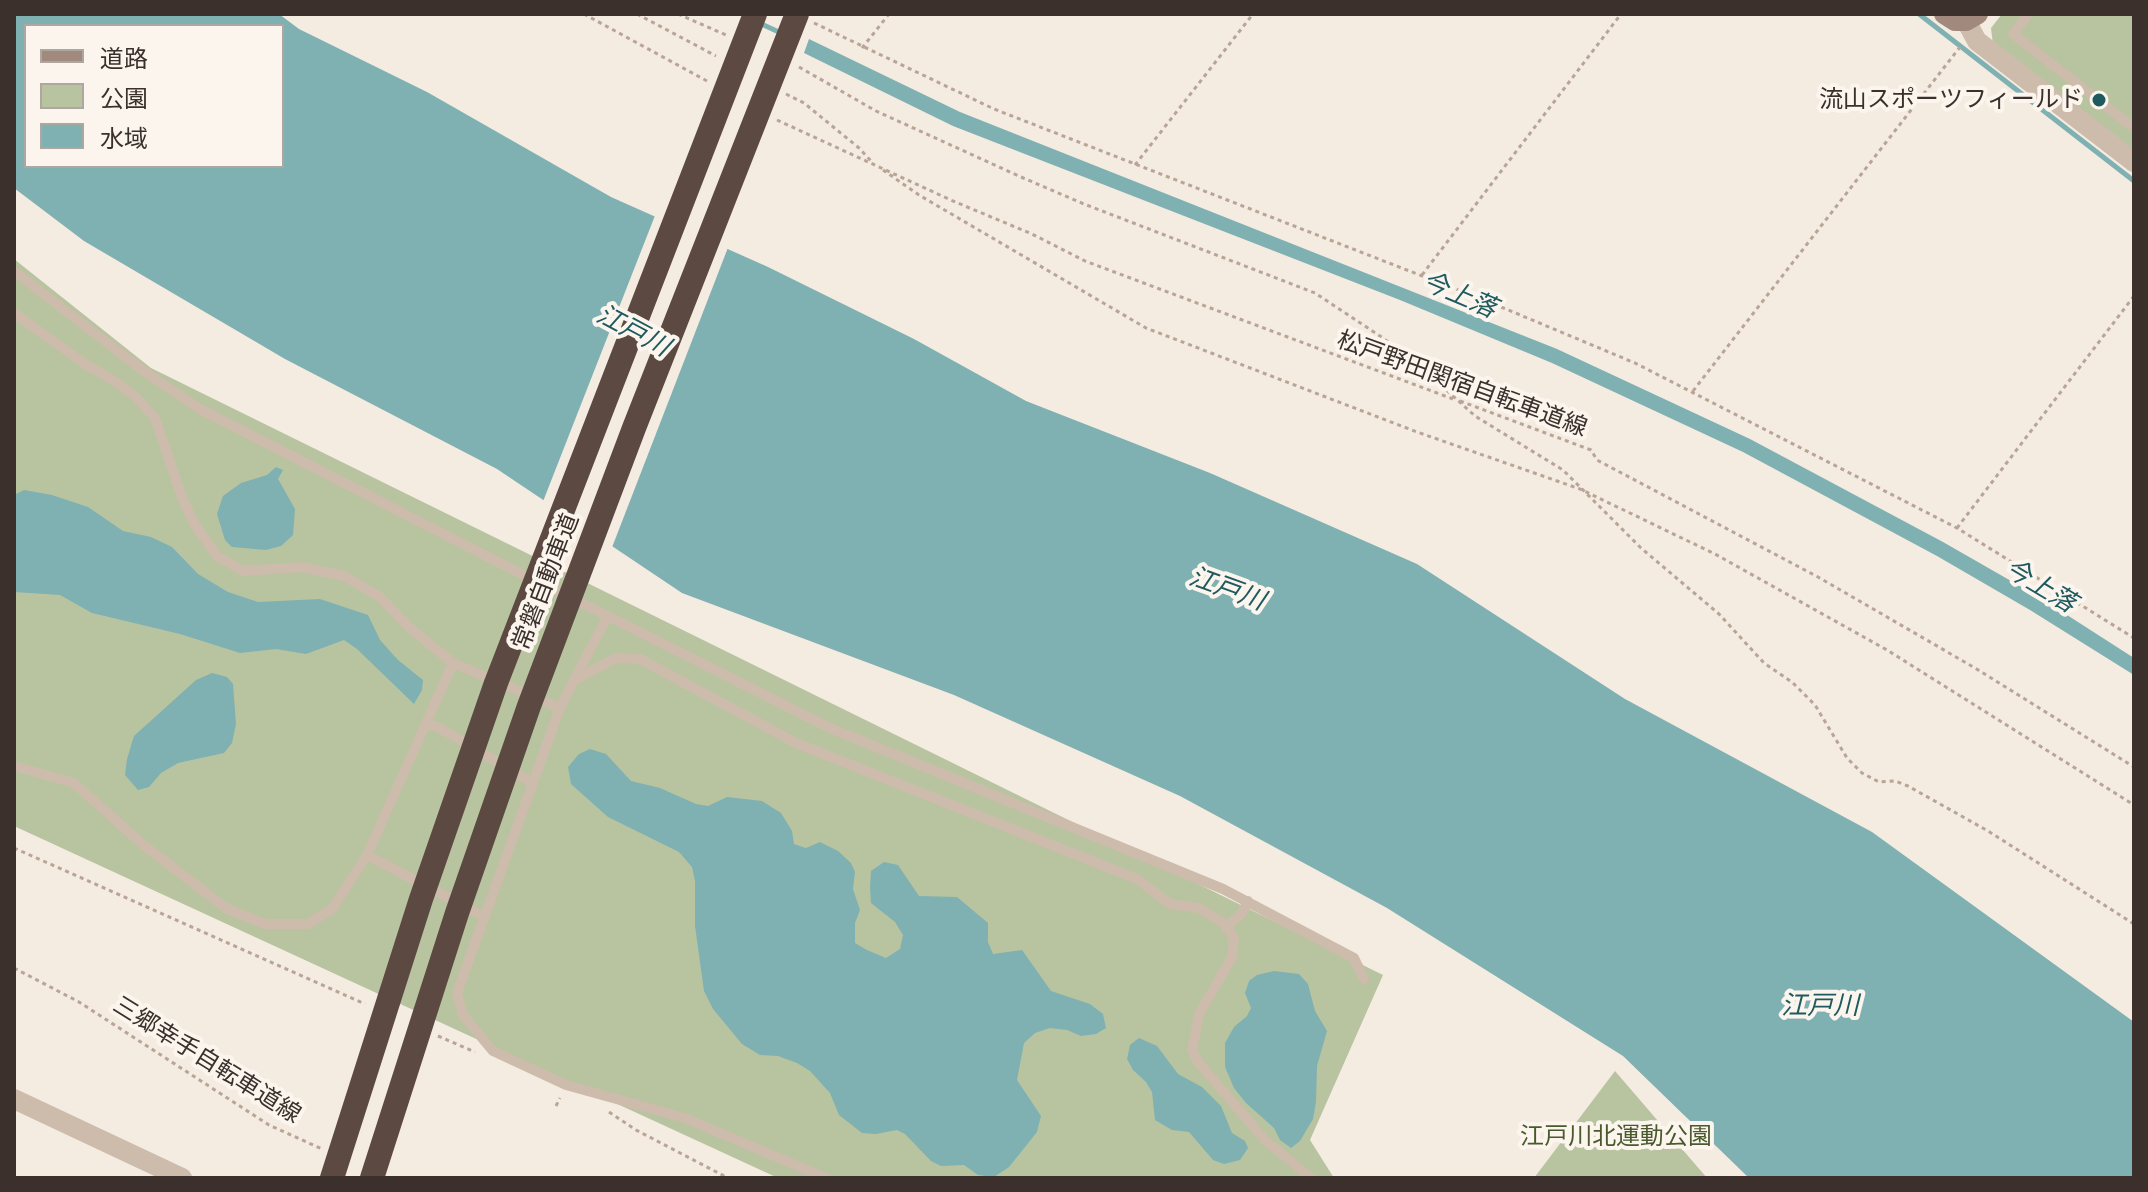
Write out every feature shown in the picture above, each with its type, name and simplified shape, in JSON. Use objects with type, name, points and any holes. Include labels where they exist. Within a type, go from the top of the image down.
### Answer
[{"type":"highway","name":"常磐自動車道","points":[[332,1178],[417,913],[496,683],[755,14]]},
{"type":"highway","name":"常磐自動車道","points":[[372,1178],[457,913],[529,706],[634,428],[803,17]]},
{"type":"street","points":[[1944,14],[1955,21],[1972,18],[1977,41],[2134,162]]},
{"type":"street","points":[[14,1099],[182,1178]]},
{"type":"lane","points":[[2028,14],[2013,34],[2134,128]]},
{"type":"lane","points":[[14,271],[145,372],[200,409],[830,728],[1248,901],[1354,958],[1364,979]]},
{"type":"lane","points":[[14,313],[85,364],[116,382],[137,398],[155,418],[183,500],[200,533],[217,556],[243,571],[301,567],[344,576],[380,597],[410,628],[453,663],[560,708]]},
{"type":"lane","points":[[608,616],[560,708],[457,993],[463,1015],[493,1051],[566,1085],[685,1118],[826,1178]]},
{"type":"lane","points":[[574,680],[616,658],[640,659],[796,743],[1137,879],[1170,904],[1199,908],[1226,927],[1234,938],[1232,957],[1199,1014],[1192,1050],[1198,1062],[1265,1140],[1311,1178]]},
{"type":"lane","points":[[14,766],[74,783],[141,843],[227,909],[265,924],[308,924],[320,918],[341,897],[367,855],[453,663]]},
{"type":"lane","points":[[426,724],[438,727],[533,783]]},
{"type":"lane","points":[[367,855],[485,917]]},
{"type":"lane","points":[[1226,927],[1242,913],[1248,901]]},
{"type":"path","points":[[678,14],[736,39]]},
{"type":"path","points":[[862,48],[889,14]]},
{"type":"path","points":[[1135,165],[1253,14]]},
{"type":"path","points":[[1421,276],[1621,14]]},
{"type":"path","points":[[803,17],[994,109],[1586,342],[1693,391],[1957,528],[2134,638]]},
{"type":"path","points":[[1693,391],[1950,59]]},
{"type":"path","points":[[792,64],[876,111],[1046,188],[1315,293],[1383,338],[1475,416],[1563,470],[1641,548],[1719,614],[1764,663],[1792,682],[1815,705],[1847,758],[1862,773],[1879,782],[1895,781],[1908,786],[1988,831],[2134,924]]},
{"type":"path","name":"松戸野田関宿自転車道線","points":[[1580,489],[1417,432],[1146,328],[919,195],[873,164],[1032,234],[1085,261],[1591,450],[1597,460],[1818,577],[1975,668],[2134,767]]},
{"type":"path","points":[[1957,528],[2134,296]]},
{"type":"path","points":[[1580,489],[1715,554],[1810,606],[2007,723],[2134,805]]},
{"type":"path","points":[[14,848],[365,1004]]},
{"type":"path","name":"三郷幸手自転車道線","points":[[14,968],[79,1002],[269,1125],[326,1151]]},
{"type":"path","points":[[438,1035],[481,1054]]},
{"type":"path","points":[[556,1106],[562,1093]]},
{"type":"path","points":[[609,1113],[728,1178]]},
{"type":"green space","name":"流山スポーツフィールド","points":[[2002,14],[2134,14],[2134,155],[1993,45],[1991,28]]},
{"type":"green space","points":[[14,259],[151,368],[1383,975],[1310,1140],[1334,1178],[778,1178],[14,826]]},
{"type":"green space","name":"江戸川北運動公園","points":[[1615,1071],[1707,1178],[1534,1178]]},
{"type":"water","name":"江戸川","points":[[14,14],[279,14],[299,29],[427,92],[611,197],[768,267],[914,339],[1026,401],[1210,473],[1417,564],[1625,699],[1872,832],[2134,1022],[2134,1178],[1749,1178],[1623,1056],[1387,908],[1180,796],[954,695],[682,593],[497,469],[285,359],[84,241],[14,188]]},
{"type":"water","points":[[809,39],[960,112],[1557,349],[1750,439],[2039,597],[2134,658],[2134,675],[1937,556],[1743,452],[1552,363],[1400,300],[953,126],[804,53]]},
{"type":"water","points":[[276,467],[283,470],[278,479],[295,509],[293,535],[281,546],[266,550],[232,547],[225,540],[217,514],[223,496],[241,483],[267,475]]},
{"type":"water","points":[[24,490],[88,507],[123,531],[151,537],[172,547],[198,574],[228,592],[258,602],[320,599],[368,615],[380,640],[423,680],[422,690],[414,704],[344,640],[306,654],[276,649],[240,653],[180,634],[92,613],[60,595],[14,592],[14,495]]},
{"type":"water","points":[[212,673],[227,677],[233,684],[236,724],[232,743],[224,753],[178,763],[161,773],[149,787],[138,790],[125,775],[134,736],[196,680]]},
{"type":"water","points":[[590,749],[606,754],[631,781],[660,788],[696,804],[708,806],[727,797],[762,801],[781,813],[792,831],[794,844],[806,848],[820,842],[838,851],[851,863],[855,872],[853,889],[860,910],[855,923],[855,943],[867,950],[886,958],[900,949],[903,935],[895,922],[871,903],[870,887],[871,871],[884,862],[898,865],[919,896],[957,897],[988,923],[988,942],[993,954],[1022,950],[1051,991],[1090,1004],[1103,1014],[1106,1028],[1096,1034],[1081,1036],[1050,1028],[1035,1033],[1024,1043],[1017,1080],[1041,1116],[1037,1132],[1009,1167],[994,1177],[978,1175],[964,1165],[941,1166],[931,1161],[905,1134],[897,1130],[862,1133],[839,1115],[830,1093],[810,1071],[778,1056],[760,1055],[742,1044],[713,1009],[704,991],[695,926],[692,867],[679,852],[608,817],[571,784],[568,767],[579,754]]},
{"type":"water","points":[[1274,971],[1299,974],[1308,984],[1315,1011],[1327,1031],[1317,1066],[1313,1119],[1300,1141],[1291,1148],[1246,1103],[1234,1088],[1225,1067],[1225,1043],[1251,1008],[1245,993],[1249,981],[1257,975]]},
{"type":"water","points":[[1139,1038],[1157,1046],[1178,1074],[1202,1087],[1221,1106],[1232,1133],[1245,1141],[1248,1148],[1240,1160],[1224,1164],[1213,1160],[1189,1132],[1172,1130],[1155,1120],[1152,1092],[1127,1059],[1130,1045]]},
{"type":"pier","points":[[656,213],[729,245],[611,550],[542,504]]},
{"type":"waterway","points":[[1919,14],[2134,181]]},
{"type":"waterway","name":"今上落","points":[[757,22],[781,33]]},
{"type":"place","name":"流山スポーツフィールド","points":[[2099,100]]}]
